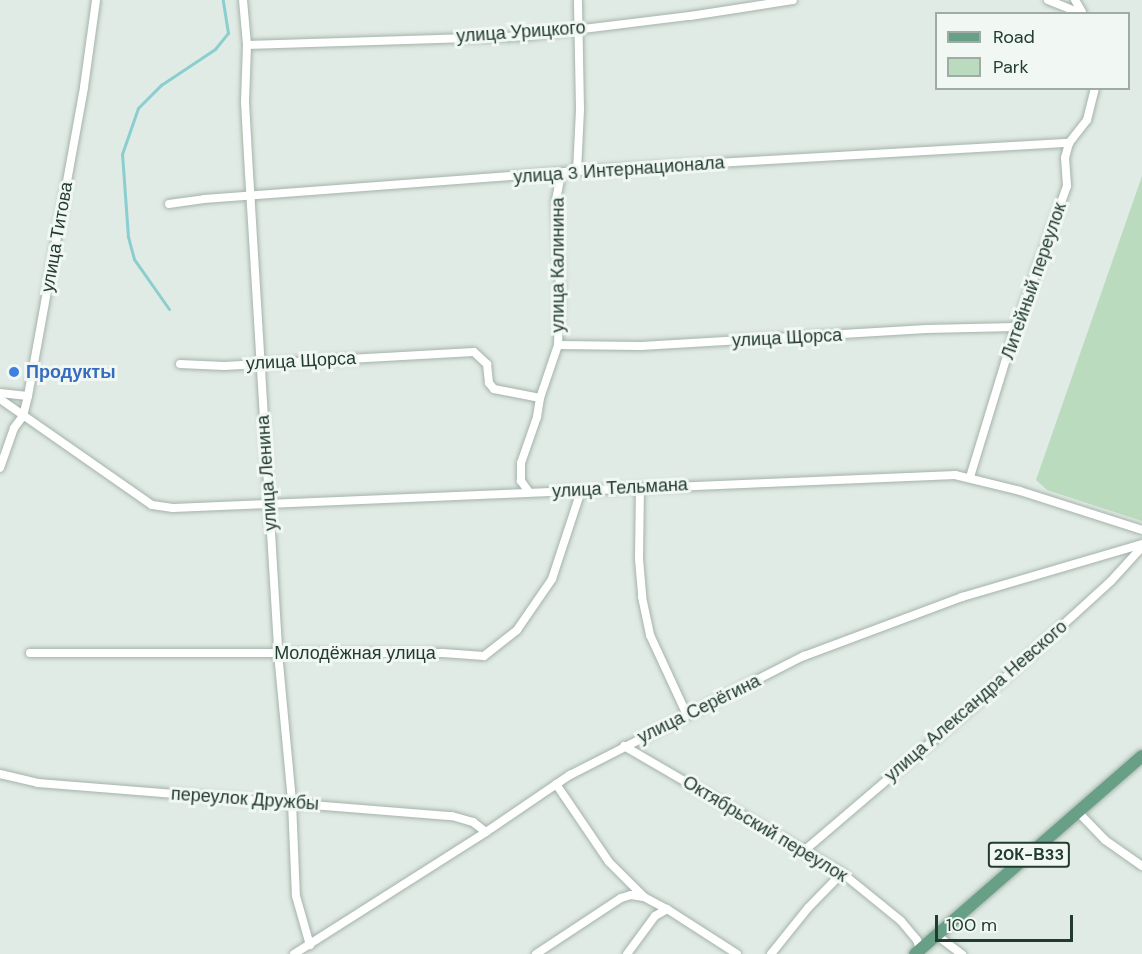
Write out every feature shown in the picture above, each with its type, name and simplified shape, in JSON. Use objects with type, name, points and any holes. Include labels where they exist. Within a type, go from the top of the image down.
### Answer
[{"type":"main road","name":"20К-В33","points":[[918,951],[1142,756]]},
{"type":"street","name":"улица Титова","points":[[0,468],[14,428],[23,416],[28,396],[84,87],[96,0]]},
{"type":"street","name":"улица Ленина","points":[[243,0],[247,45],[245,102],[278,654],[292,802],[296,896],[310,945]]},
{"type":"street","points":[[578,0],[580,28],[578,171]]},
{"type":"street","name":"улица Урицкого","points":[[247,45],[526,36],[690,16],[793,0]]},
{"type":"street","points":[[1048,0],[1077,12]]},
{"type":"street","points":[[1069,142],[1087,120],[1094,90]]},
{"type":"street","name":"улица 3 Интернационала","points":[[170,204],[251,195],[578,171],[1069,142]]},
{"type":"street","name":"Литейный переулок","points":[[970,477],[1016,327],[1067,186],[1065,158],[1069,142]]},
{"type":"street","name":"улица Калинина","points":[[529,492],[521,481],[521,463],[558,345],[560,288],[556,200],[561,174]]},
{"type":"street","name":"улица Щорса","points":[[558,345],[640,346],[1016,327]]},
{"type":"street","name":"улица Щорса","points":[[180,364],[260,364],[474,352],[487,364],[489,383],[494,389],[540,398]]},
{"type":"street","points":[[0,393],[28,396]]},
{"type":"street","name":"улица Тельмана","points":[[0,399],[152,505],[173,508],[955,475],[970,477],[1142,530]]},
{"type":"street","points":[[640,487],[639,559],[642,597],[650,635],[687,715]]},
{"type":"street","name":"Молодёжная улица","points":[[30,653],[443,653],[484,656],[517,630],[552,579],[581,491]]},
{"type":"street","name":"улица Серёгина","points":[[294,954],[486,832],[556,784],[624,746],[804,656],[962,597],[1142,546]]},
{"type":"street","name":"улица Александра Невского","points":[[805,850],[985,696],[1111,581],[1142,546]]},
{"type":"street","name":"Октябрьский переулок","points":[[624,746],[842,873],[901,921],[917,940],[918,951]]},
{"type":"street","name":"переулок Дружбы","points":[[0,774],[38,783],[117,788],[240,801],[292,802],[452,816],[473,822],[486,832]]},
{"type":"street","points":[[556,784],[609,862],[644,897]]},
{"type":"street","points":[[1079,813],[1105,840],[1141,863]]},
{"type":"street","points":[[771,954],[808,908],[842,873]]},
{"type":"street","points":[[536,954],[621,898],[631,895],[644,897],[668,909],[737,954]]},
{"type":"street","points":[[627,954],[655,916],[668,909]]},
{"type":"street","points":[[935,934],[962,954]]},
{"type":"green space","points":[[1142,176],[1142,521],[1047,490],[1036,480]]},
{"type":"waterway","points":[[169,309],[134,259],[128,237],[122,154],[138,108],[161,85],[215,49],[228,33],[223,0]]},
{"type":"place","name":"Продукты","points":[[14,372]]}]
